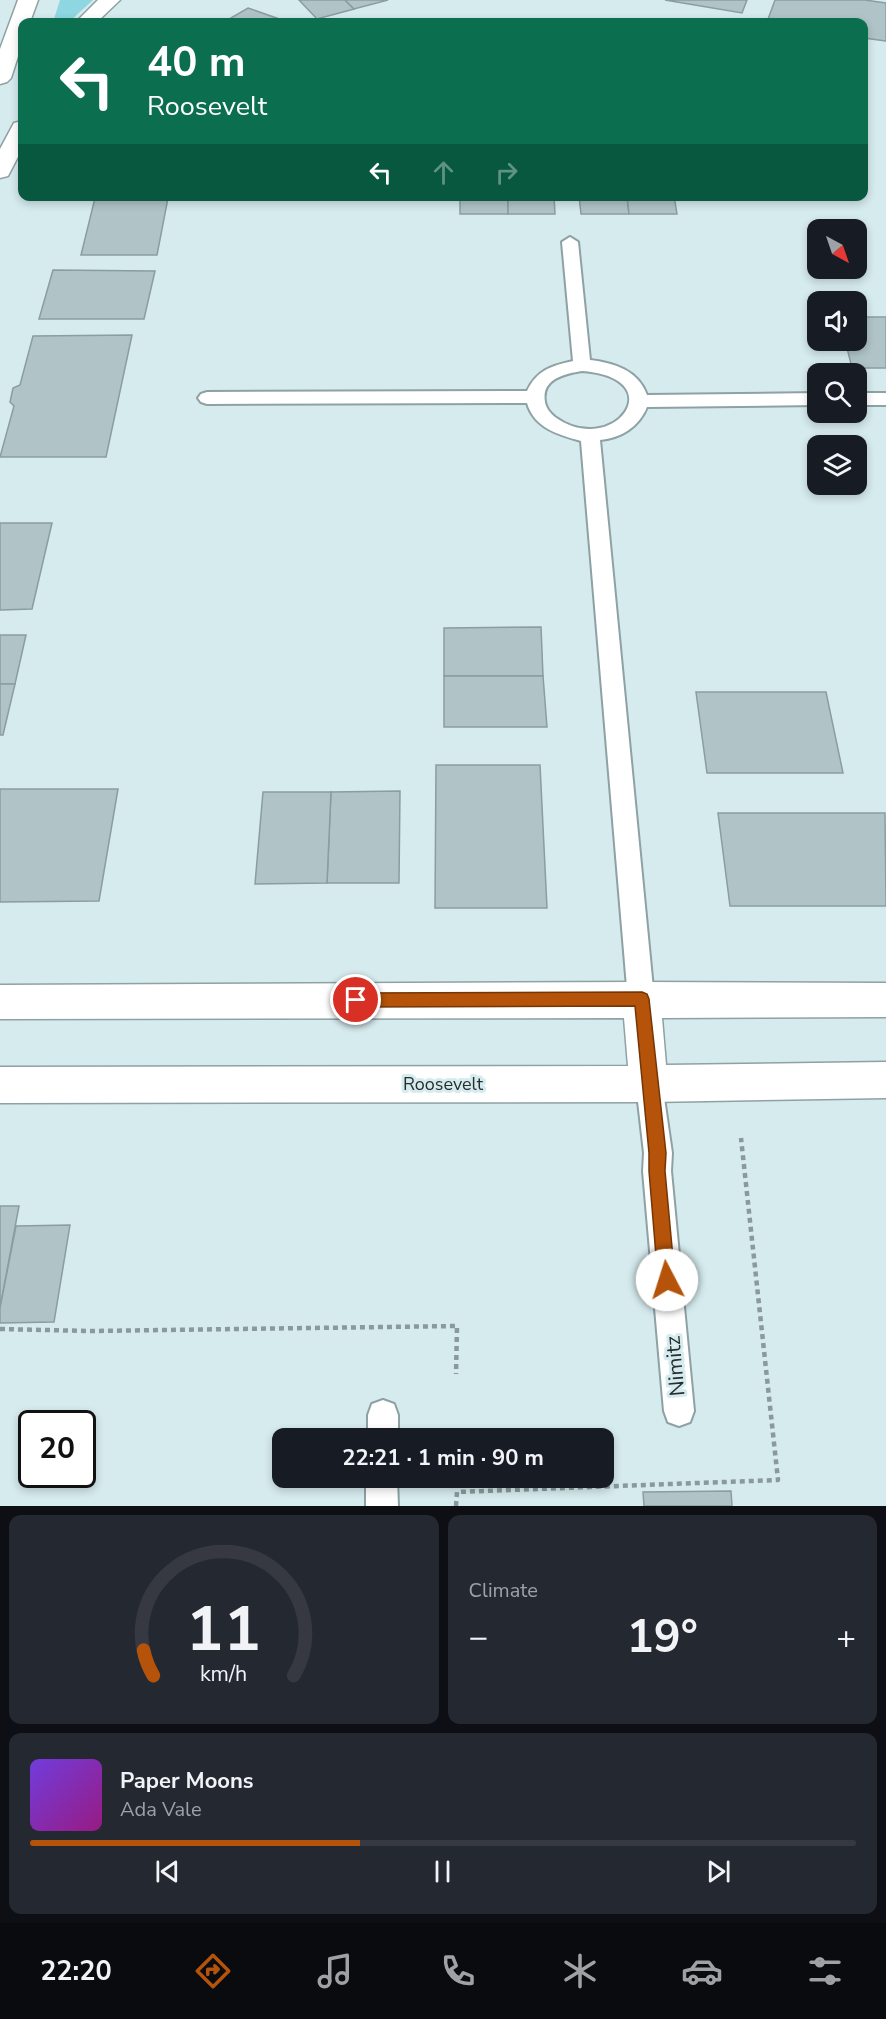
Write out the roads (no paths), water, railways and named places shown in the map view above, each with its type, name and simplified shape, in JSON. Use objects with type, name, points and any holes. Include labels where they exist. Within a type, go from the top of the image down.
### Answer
[{"type":"main road","points":[[22,18],[28,0]]},
{"type":"main road","points":[[90,18],[110,0]]},
{"type":"main road","points":[[0,78],[18,28]]},
{"type":"main road","points":[[0,171],[18,136]]},
{"type":"main road","name":"Nimitz","points":[[642,999],[649,1084]]},
{"type":"main road","points":[[0,1002],[886,1000]]},
{"type":"main road","name":"Roosevelt","points":[[0,1085],[649,1084],[886,1080]]},
{"type":"lane","points":[[570,242],[582,365]]},
{"type":"lane","points":[[582,365],[621,374],[637,391],[640,400],[634,417],[626,424],[616,430],[590,435],[562,429],[550,423],[536,407],[534,397],[540,381],[570,366],[582,365]]},
{"type":"lane","points":[[207,398],[534,397]]},
{"type":"lane","points":[[640,400],[807,399]]},
{"type":"lane","points":[[867,399],[886,399]]},
{"type":"lane","points":[[590,435],[642,999]]},
{"type":"lane","name":"Nimitz","points":[[649,1084],[658,1153],[657,1171],[679,1411]]},
{"type":"lane","points":[[382,1488],[382,1506]]}]
